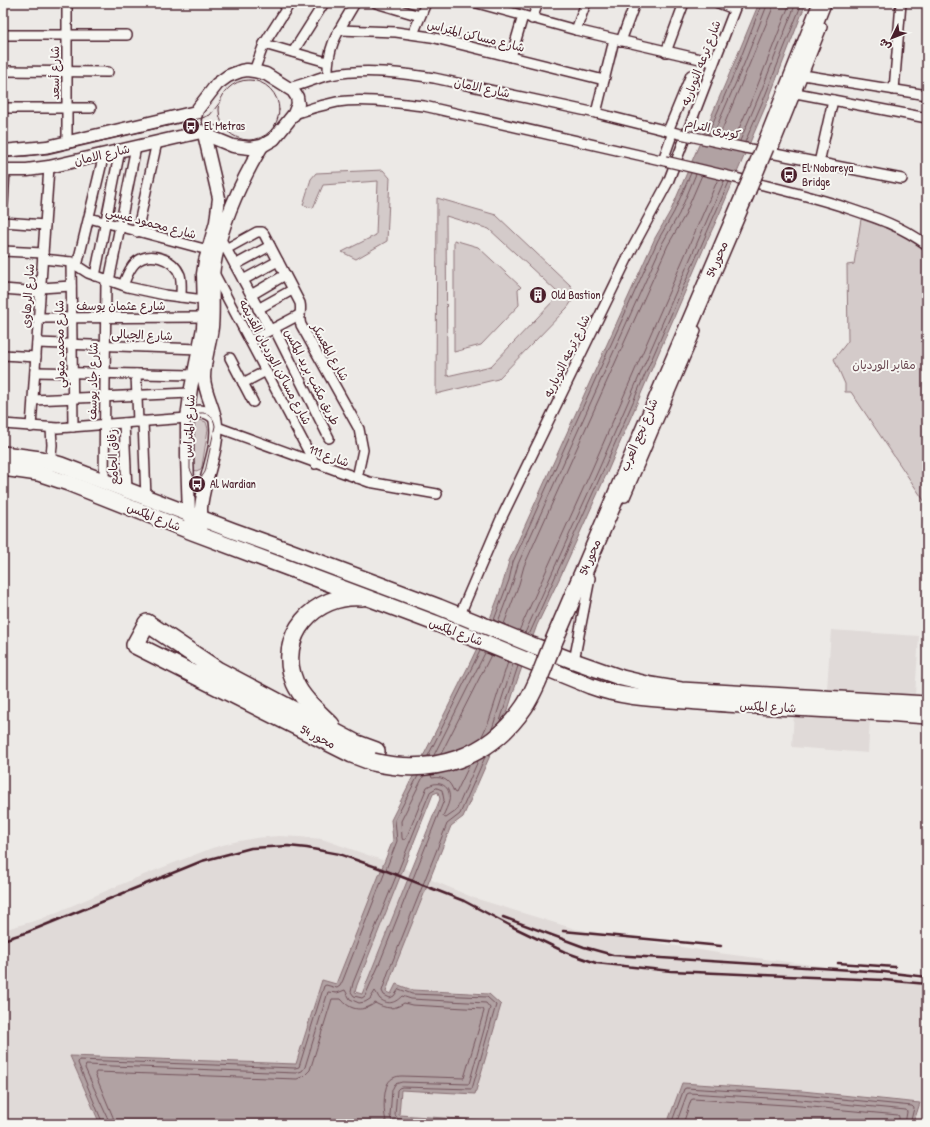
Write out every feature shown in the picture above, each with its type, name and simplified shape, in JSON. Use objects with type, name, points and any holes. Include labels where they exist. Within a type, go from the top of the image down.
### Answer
[{"type":"highway","name":"محور 54","points":[[759,148],[812,3]]},
{"type":"highway","name":"محور 54","points":[[375,756],[357,744],[217,670],[147,623],[135,645],[352,754],[375,756],[426,755],[457,748],[477,737],[495,724],[515,700],[546,645],[739,185],[759,148],[822,3]]},
{"type":"highway","points":[[341,736],[300,692],[292,675],[290,666],[291,647],[297,630],[308,615],[315,609],[323,604],[339,598],[347,596],[362,597]]},
{"type":"main road","name":"شارع المكس","points":[[3,454],[30,458],[49,469],[68,483],[362,597],[460,633],[590,686],[616,694],[638,698],[927,704]]},
{"type":"main road","name":"شارع المكس","points":[[3,468],[28,471],[49,469],[104,482],[466,617],[546,645],[574,661],[622,678],[666,688],[927,716]]},
{"type":"main road","points":[[281,566],[287,550]]},
{"type":"street","name":"شارع أسعد","points":[[67,3],[67,143]]},
{"type":"street","points":[[254,71],[264,44],[290,3]]},
{"type":"street","points":[[293,52],[324,3]]},
{"type":"street","points":[[328,75],[327,62],[330,50],[339,30],[355,3]]},
{"type":"street","points":[[376,3],[420,16]]},
{"type":"street","points":[[413,34],[426,3]]},
{"type":"street","points":[[477,3],[576,30],[713,62]]},
{"type":"street","points":[[511,57],[527,17],[538,3]]},
{"type":"street","points":[[576,30],[586,3]]},
{"type":"street","points":[[596,113],[604,80],[617,40],[635,3]]},
{"type":"street","points":[[666,52],[684,3]]},
{"type":"street","points":[[718,3],[736,6]]},
{"type":"street","points":[[759,148],[796,93],[830,3]]},
{"type":"street","points":[[894,90],[901,3]]},
{"type":"street","name":"شارع ترعه النوباريه","points":[[460,633],[500,521],[632,249],[668,182],[713,62],[736,6]]},
{"type":"street","name":"شارع مساكن المتراس","points":[[339,30],[378,30],[431,37],[604,80]]},
{"type":"street","points":[[3,35],[127,35]]},
{"type":"street","points":[[264,44],[327,62]]},
{"type":"street","points":[[3,71],[108,72]]},
{"type":"street","points":[[241,71],[254,71],[266,74],[286,88],[293,91],[298,98],[298,108],[274,139],[262,146],[238,148],[202,133],[195,125],[194,117],[196,112],[212,89],[228,76],[241,71]]},
{"type":"street","name":"شارع الامان","points":[[286,88],[299,86],[328,75],[345,72],[363,71],[408,74],[596,113],[672,132]]},
{"type":"street","points":[[664,160],[691,75]]},
{"type":"street","points":[[803,75],[927,95]]},
{"type":"street","points":[[796,93],[927,118]]},
{"type":"street","points":[[819,163],[833,100]]},
{"type":"street","points":[[294,114],[338,102],[397,103],[424,106],[664,160],[739,185],[825,201],[897,226],[927,245]]},
{"type":"street","points":[[3,108],[91,108]]},
{"type":"street","name":"شارع الامان","points":[[3,151],[28,150],[67,143],[196,112]]},
{"type":"street","name":"كوبرى الترام","points":[[672,132],[759,148],[819,163],[902,179]]},
{"type":"street","name":"شارع الامان","points":[[4,170],[27,170],[49,167],[202,133]]},
{"type":"street","name":"شارع المتراس","points":[[195,517],[187,456],[188,418],[190,393],[204,317],[203,274],[219,205],[219,192],[202,133]]},
{"type":"street","points":[[137,232],[157,142]]},
{"type":"street","name":"شارع المتراس","points":[[198,534],[192,527],[202,498],[215,442],[216,422],[205,388],[204,373],[212,327],[214,273],[223,244],[231,207],[247,171],[262,146]]},
{"type":"street","name":"شارع جاد يوسف","points":[[104,482],[106,318],[108,281],[136,147]]},
{"type":"street","points":[[95,276],[120,150]]},
{"type":"street","name":"شارع محمد متولي","points":[[74,427],[71,286],[74,264],[88,218],[104,154]]},
{"type":"street","name":"شارع الرهاوى","points":[[31,427],[49,167]]},
{"type":"street","points":[[3,204],[4,170]]},
{"type":"street","points":[[219,205],[231,207]]},
{"type":"street","name":"شارع محمود عيسي","points":[[88,218],[208,250]]},
{"type":"street","points":[[3,222],[45,225]]},
{"type":"street","name":"شارع المعسكر","points":[[223,244],[260,232],[264,234],[301,307],[299,315],[301,325],[359,429],[363,450],[357,478]]},
{"type":"street","name":"طريق مكتب بريد المكس","points":[[223,244],[258,309],[272,329],[329,438]]},
{"type":"street","points":[[235,266],[270,246]]},
{"type":"street","points":[[3,251],[43,256],[74,264],[95,276],[108,281],[146,291],[204,300]]},
{"type":"street","points":[[123,285],[130,268],[136,262],[144,258],[161,258],[169,262],[180,275],[181,297]]},
{"type":"street","points":[[243,280],[278,261]]},
{"type":"street","name":"شارع مساكن الورديان القديمه","points":[[214,273],[315,464]]},
{"type":"street","points":[[251,295],[285,275]]},
{"type":"street","points":[[3,289],[40,290],[71,286]]},
{"type":"street","points":[[258,309],[292,290]]},
{"type":"street","name":"شارع نجع العرب","points":[[574,661],[590,578],[600,549],[621,506],[658,422],[708,301]]},
{"type":"street","points":[[250,341],[299,315]]},
{"type":"street","name":"شارع عثمان يوسف","points":[[38,318],[204,317]]},
{"type":"street","name":"شارع الجبالى","points":[[37,343],[199,349]]},
{"type":"street","points":[[3,355],[36,357]]},
{"type":"street","points":[[230,358],[253,402]]},
{"type":"street","points":[[243,383],[266,371]]},
{"type":"street","points":[[35,372],[193,375]]},
{"type":"street","points":[[136,374],[146,498]]},
{"type":"street","points":[[33,400],[190,393]]},
{"type":"street","points":[[3,424],[51,428],[74,427],[188,418],[195,412],[201,411],[211,414],[216,422]]},
{"type":"street","name":"شارع 111","points":[[216,422],[315,464],[357,478],[390,487],[437,494]]},
{"type":"street","name":"زقاق الجامع","points":[[124,423],[127,491]]},
{"type":"street","points":[[49,469],[52,445],[51,428]]},
{"type":"street","name":"شارع نجع العرب","points":[[546,645],[590,578]]},
{"type":"shaded area","points":[[831,630],[919,636],[915,695],[827,689]]},
{"type":"shaded area","points":[[794,711],[870,717],[868,753],[792,747]]},
{"type":"shaded area","points":[[278,836],[322,839],[399,866],[474,898],[575,929],[718,953],[927,980],[927,1109],[922,1124],[913,1124],[920,1102],[802,1091],[682,1083],[667,1124],[535,1124],[399,1116],[401,1090],[489,993],[412,990],[396,984],[391,994],[386,992],[362,994],[355,992],[339,978],[336,985],[322,980],[296,1064],[70,1056],[100,1124],[3,1124],[3,930],[41,919],[136,878],[212,848],[256,838]]},
{"type":"green space","points":[[383,170],[390,178],[387,241],[356,259],[342,252],[376,235],[378,181],[323,185],[313,208],[303,205],[311,179],[316,173]]},
{"type":"green space","points":[[437,198],[496,215],[570,285],[573,294],[571,303],[567,308],[498,379],[436,394]],"holes":[[[446,216],[489,229],[558,294],[557,297],[491,366],[447,376]]]},
{"type":"green space","name":"مقابر الورديان","points":[[861,219],[903,236],[927,251],[927,505],[851,392],[845,392],[845,384],[834,359],[848,341],[847,265],[854,264]]},
{"type":"green space","points":[[454,240],[478,247],[521,287],[518,290],[519,305],[481,345],[454,352]]},
{"type":"green space","points":[[200,420],[206,422],[208,429],[202,466],[201,469],[196,471],[191,466],[194,426],[196,422]]},
{"type":"water","points":[[759,3],[806,3],[769,98],[718,217],[606,475],[537,625],[503,726],[463,817],[451,826],[386,992],[391,994],[396,984],[412,990],[489,994],[501,1005],[475,1094],[401,1090],[399,1115],[535,1124],[100,1124],[70,1056],[296,1064],[322,980],[336,984],[393,840],[391,820],[484,634],[498,598],[509,561],[655,238],[671,210]],"holes":[[[438,792],[440,799],[362,994],[355,992],[433,794]]]},
{"type":"water","points":[[682,1083],[802,1091],[920,1103],[913,1124],[667,1124]]},
{"type":"tram line","points":[[249,80],[265,85],[270,89],[274,94],[279,110],[274,126],[270,131],[265,135],[249,140],[233,135],[228,131],[224,126],[219,110],[224,94],[228,89],[233,85],[249,80]]},
{"type":"tram line","points":[[3,157],[48,153],[202,118],[210,115],[221,101]]},
{"type":"tram line","points":[[189,126],[209,125],[218,126],[227,130]]},
{"type":"tram line","points":[[200,413],[206,413],[210,416],[215,426],[205,472],[197,484],[190,469],[190,424],[193,417],[200,413]]},
{"type":"railway","points":[[3,940],[28,932],[202,861],[251,848],[288,846],[339,854],[379,868],[464,901],[565,952],[596,963],[671,971],[884,980],[927,984]]},
{"type":"railway","points":[[503,917],[584,947],[613,955],[884,972],[927,977]]},
{"type":"railway","points":[[563,931],[721,946]]},
{"type":"railway","points":[[838,963],[895,967]]},
{"type":"place","name":"El Metras","points":[[191,126]]},
{"type":"place","name":"El Nobareya Bridge","points":[[789,175]]},
{"type":"place","name":"Old Bastion","points":[[538,295]]},
{"type":"place","name":"Al Wardian","points":[[197,484]]}]
